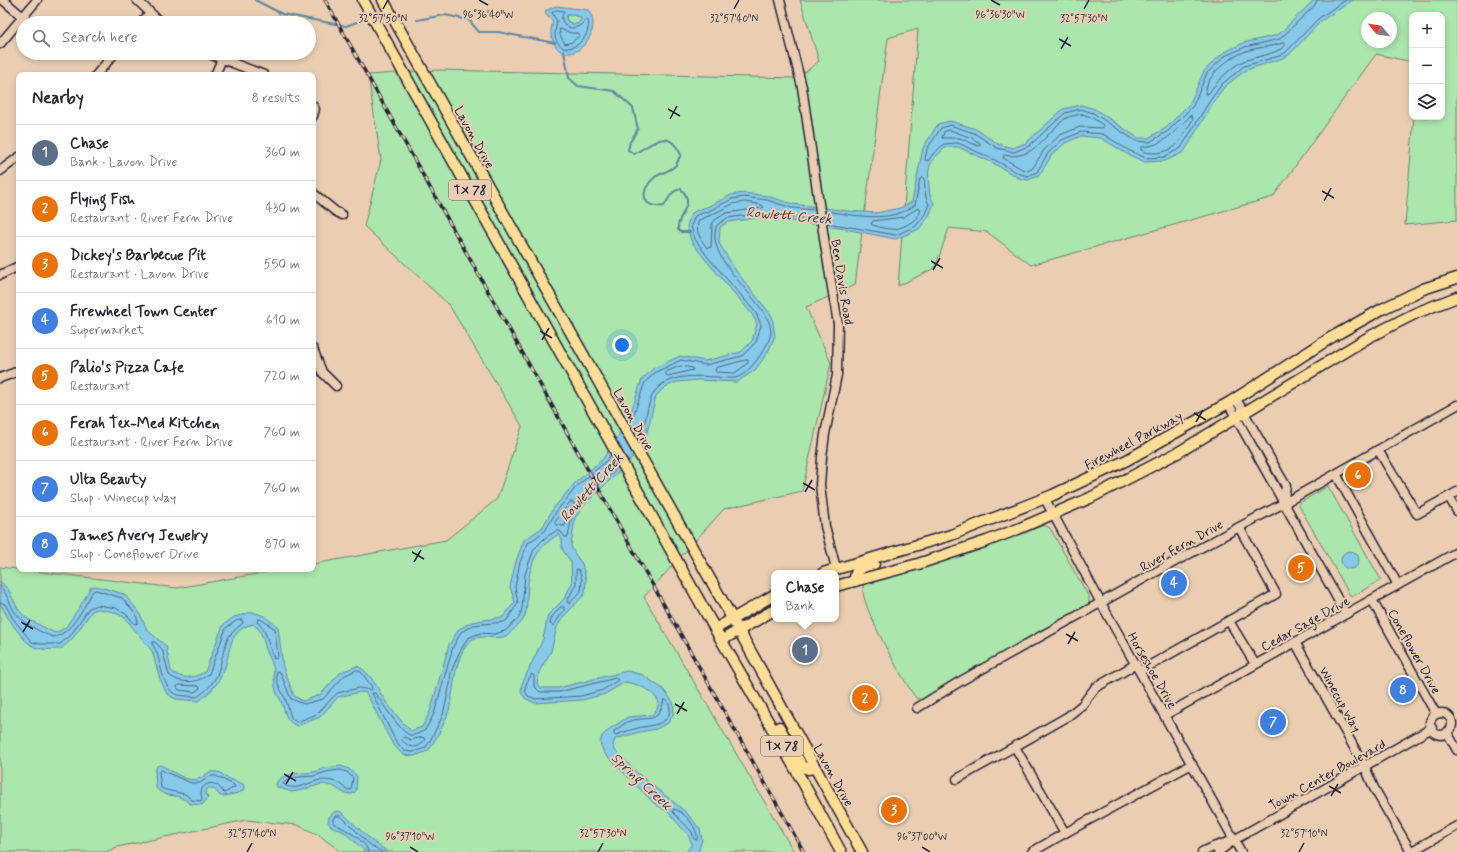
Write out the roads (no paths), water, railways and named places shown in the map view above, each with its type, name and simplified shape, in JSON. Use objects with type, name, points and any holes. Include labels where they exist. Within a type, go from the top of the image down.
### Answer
[{"type":"main road","name":"TX 78","points":[[363,0],[841,852]]},
{"type":"main road","name":"Lavon Drive","points":[[383,0],[669,510],[732,618],[862,852]]},
{"type":"main road","name":"Firewheel Parkway","points":[[831,570],[951,535],[1044,499],[1127,460],[1232,401],[1332,337],[1382,309],[1423,289],[1457,278]]},
{"type":"main road","points":[[839,585],[918,564],[1018,530],[1052,515],[1144,471],[1179,452],[1369,337],[1416,313],[1457,296]]},
{"type":"main road","points":[[855,581],[855,574],[857,570],[924,548],[951,535]]},
{"type":"main road","points":[[715,629],[771,597]]},
{"type":"main road","points":[[722,640],[771,612]]},
{"type":"main road","points":[[764,714],[777,725],[802,766],[808,769],[816,768]]},
{"type":"street","points":[[3,0],[22,16]]},
{"type":"street","points":[[24,16],[37,0]]},
{"type":"street","points":[[136,0],[153,16]]},
{"type":"street","name":"Ben Davis Road","points":[[780,0],[802,87],[838,324],[839,361],[835,391],[825,434],[820,485],[825,526],[836,568]]},
{"type":"street","points":[[147,16],[150,13]]},
{"type":"street","points":[[0,44],[16,25]]},
{"type":"street","points":[[99,72],[109,60]]},
{"type":"street","points":[[216,72],[222,60]]},
{"type":"street","points":[[225,60],[256,72]]},
{"type":"street","points":[[0,171],[16,159]]},
{"type":"street","points":[[316,195],[342,215]]},
{"type":"street","points":[[0,275],[16,267]]},
{"type":"street","points":[[316,357],[322,372],[336,386]]},
{"type":"street","points":[[0,378],[16,372]]},
{"type":"street","points":[[1232,401],[1283,503],[1346,614]]},
{"type":"street","name":"River Fern Drive","points":[[917,708],[964,679],[1152,574],[1336,474],[1457,405]]},
{"type":"street","points":[[1378,450],[1417,514],[1457,492]]},
{"type":"street","points":[[1336,474],[1398,585]]},
{"type":"street","points":[[1448,496],[1457,511]]},
{"type":"street","name":"Horseshoe Drive","points":[[1044,499],[1241,852]]},
{"type":"street","points":[[957,779],[1067,717],[1082,705],[1095,688],[1138,668],[1229,621],[1276,594],[1239,527]]},
{"type":"street","name":"Cedar Sage Drive","points":[[1165,715],[1457,552]]},
{"type":"street","name":"Coneflower Drive","points":[[1372,600],[1436,714]]},
{"type":"street","points":[[1229,621],[1255,664]]},
{"type":"street","name":"Winecup Way","points":[[1295,642],[1365,766],[1374,788],[1411,852]]},
{"type":"street","points":[[1436,714],[1446,714],[1454,717],[1451,728],[1447,732],[1439,734],[1432,728],[1432,719],[1436,714]]},
{"type":"street","name":"Town Center Boulevard","points":[[1218,852],[1234,840],[1432,728]]},
{"type":"street","points":[[1447,732],[1457,750]]},
{"type":"street","points":[[1015,747],[1065,833]]},
{"type":"street","points":[[1032,852],[1192,764]]},
{"type":"street","points":[[1411,852],[1457,826]]},
{"type":"street","name":"Town Center Boulevard","points":[[1202,852],[1213,846],[1234,840]]},
{"type":"water","points":[[1314,0],[1353,0],[1321,21],[1289,55],[1246,70],[1224,87],[1212,104],[1184,152],[1165,161],[1145,162],[1127,154],[1101,138],[1081,136],[1065,143],[1051,156],[1039,176],[1028,180],[1019,178],[993,163],[958,147],[946,147],[931,163],[930,167],[929,190],[934,203],[929,216],[919,229],[896,239],[845,229],[764,217],[728,222],[720,227],[719,243],[736,271],[772,316],[775,336],[768,352],[755,370],[737,382],[698,380],[677,382],[665,387],[656,396],[645,440],[629,462],[586,503],[575,518],[571,546],[582,564],[586,579],[585,594],[565,615],[557,627],[551,651],[539,672],[537,684],[541,688],[558,688],[627,671],[643,675],[663,689],[673,702],[674,713],[668,723],[656,729],[615,739],[613,745],[614,749],[637,773],[686,812],[700,829],[702,840],[698,852],[686,852],[692,844],[688,835],[668,812],[655,804],[604,753],[600,743],[602,736],[628,717],[652,715],[657,709],[659,702],[653,694],[640,686],[625,682],[605,694],[582,700],[535,703],[526,699],[521,693],[522,684],[543,639],[548,615],[564,599],[572,583],[571,562],[562,549],[562,540],[559,534],[543,546],[534,560],[529,577],[526,608],[523,620],[504,637],[478,637],[470,641],[464,649],[457,667],[450,707],[443,725],[428,751],[414,756],[403,755],[392,743],[366,693],[360,692],[338,697],[320,717],[297,726],[293,724],[286,716],[281,700],[276,692],[272,662],[259,630],[253,624],[244,628],[233,638],[225,668],[217,684],[206,696],[199,701],[176,699],[167,694],[160,679],[152,651],[125,618],[114,612],[98,609],[92,611],[72,639],[61,649],[45,649],[34,647],[23,638],[13,625],[0,602],[0,581],[8,589],[18,609],[26,618],[55,633],[65,628],[91,587],[96,586],[124,594],[139,612],[147,630],[166,646],[171,671],[183,677],[192,677],[205,672],[223,625],[234,617],[253,612],[264,616],[278,627],[283,667],[294,696],[303,701],[320,695],[341,672],[357,666],[366,672],[389,706],[411,731],[422,727],[430,712],[449,645],[459,629],[472,622],[503,617],[515,602],[510,587],[516,561],[524,540],[542,528],[553,509],[575,483],[603,459],[628,421],[642,379],[654,368],[680,356],[705,361],[741,352],[752,341],[757,324],[752,314],[691,241],[687,226],[691,214],[731,195],[744,193],[767,196],[793,204],[848,211],[876,213],[900,208],[912,202],[923,148],[938,124],[950,121],[976,129],[998,144],[1013,148],[1026,143],[1063,109],[1081,105],[1095,109],[1138,138],[1148,138],[1166,128],[1190,103],[1204,71],[1223,53],[1243,43],[1278,35]]},
{"type":"water","points":[[556,6],[588,10],[592,19],[593,28],[584,45],[577,51],[569,53],[561,52],[552,39],[551,27],[553,21],[546,15],[545,11]],"holes":[[[567,15],[580,17],[581,20],[577,24],[567,21]]]},
{"type":"water","points":[[1350,551],[1356,554],[1359,560],[1356,566],[1350,569],[1344,566],[1341,560],[1344,554]]},
{"type":"water","points":[[160,765],[183,777],[193,780],[198,779],[210,772],[221,773],[225,777],[243,784],[244,789],[241,792],[221,796],[213,788],[208,788],[205,793],[208,798],[202,805],[190,804],[181,798],[164,794],[156,788],[155,771],[157,766]]},
{"type":"water","points":[[341,766],[349,769],[357,776],[356,790],[354,793],[344,793],[333,786],[322,784],[292,792],[277,787],[276,785],[281,778],[286,776]]},
{"type":"water","points":[[340,811],[372,841],[388,852],[366,852],[344,832],[331,826],[328,822],[329,817],[334,812]]},
{"type":"waterway","points":[[255,0],[282,14],[293,16]]},
{"type":"waterway","points":[[417,20],[445,15],[469,20],[479,32],[498,32],[555,43]]},
{"type":"waterway","points":[[316,20],[346,26],[357,22]]},
{"type":"waterway","points":[[564,51],[569,78],[578,86],[614,91],[633,108],[638,129],[630,142],[628,150],[634,154],[654,142],[666,139],[671,141],[676,146],[681,155],[675,166],[655,177],[650,182],[646,187],[645,198],[651,205],[664,206],[669,197],[675,191],[681,189],[687,200],[687,205],[678,224],[678,230],[681,232],[690,232]]},
{"type":"railway","points":[[325,0],[621,529],[804,852]]},
{"type":"place","name":"Ferah Tex-Med Kitchen","points":[[1358,475]]},
{"type":"place","name":"Palio's Pizza Cafe","points":[[1301,568]]},
{"type":"place","name":"Firewheel Town Center","points":[[1174,583]]},
{"type":"place","name":"Chase","points":[[805,650]]},
{"type":"place","name":"James Avery Jewelry","points":[[1403,690]]},
{"type":"place","name":"Flying Fish","points":[[865,698]]},
{"type":"place","name":"Ulta Beauty","points":[[1273,722]]},
{"type":"place","name":"Dickey's Barbecue Pit","points":[[894,810]]},
{"type":"water label","name":"Rowlett Creek","points":[[789,215]]},
{"type":"water label","name":"Rowlett Creek","points":[[591,487]]},
{"type":"water label","name":"Spring Creek","points":[[642,781]]}]
